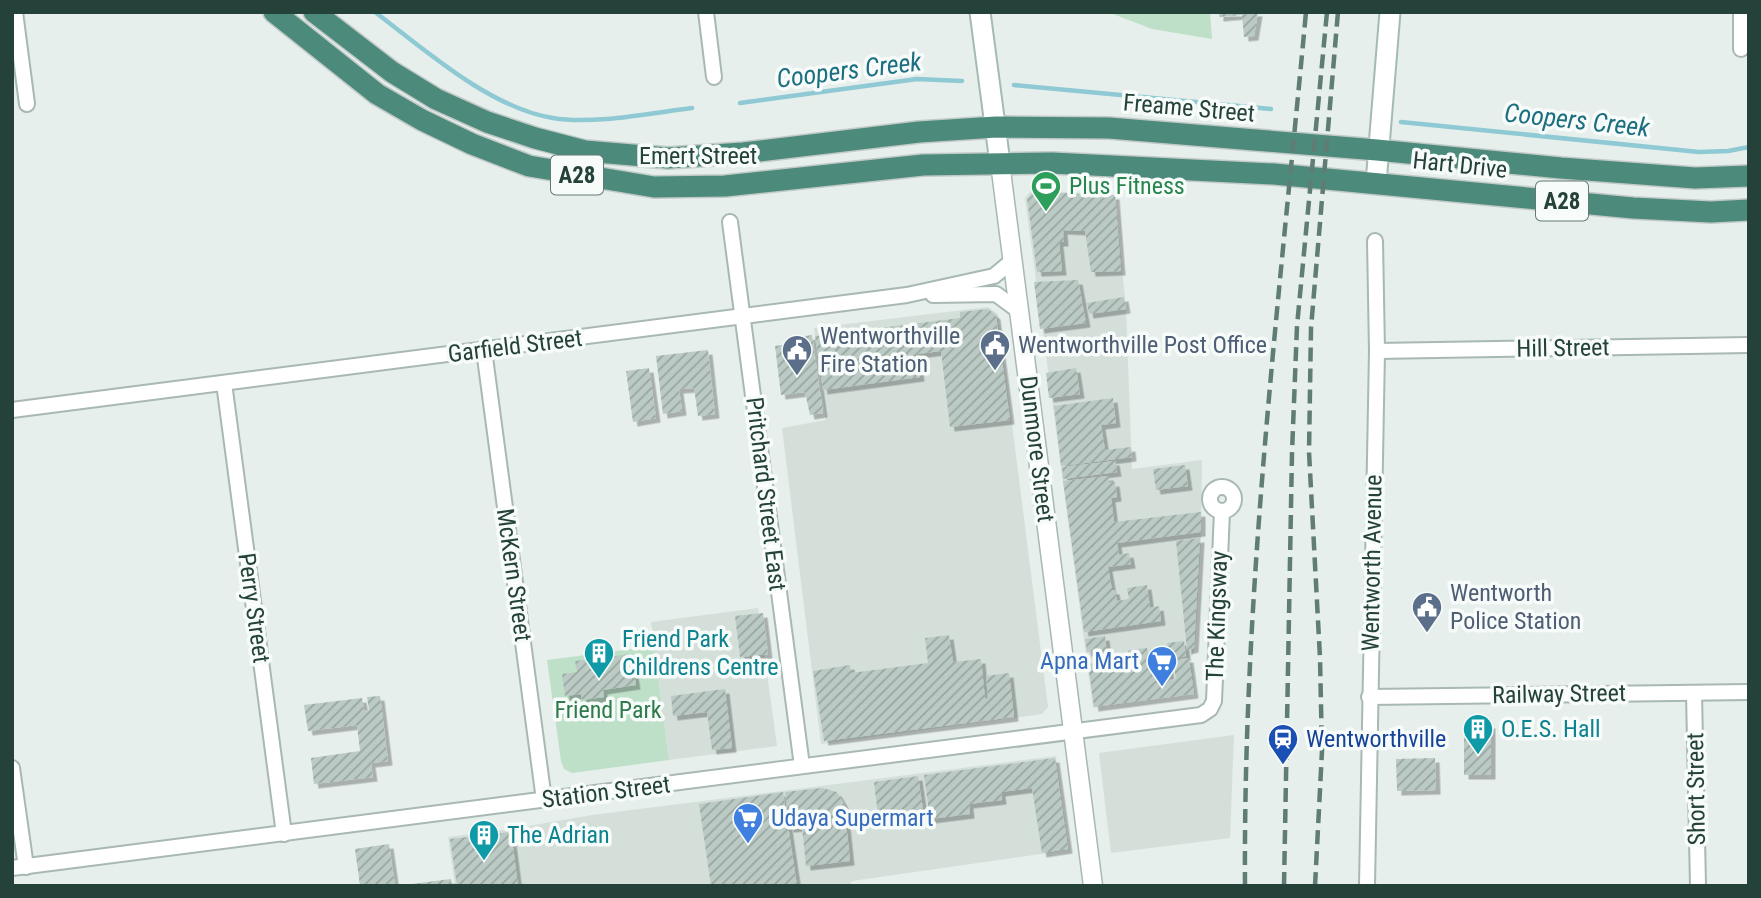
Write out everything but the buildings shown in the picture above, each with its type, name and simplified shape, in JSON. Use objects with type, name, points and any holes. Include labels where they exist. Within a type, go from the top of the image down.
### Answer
[{"type":"highway","name":"Emert Street","points":[[274,12],[377,93],[422,120],[472,144],[529,166],[666,187],[725,186],[923,165],[1000,163]]},
{"type":"highway","name":"Emert Street","points":[[314,12],[392,72],[436,99],[487,122],[585,151],[668,158],[743,153],[919,132],[996,127]]},
{"type":"highway","name":"Freame Street","points":[[996,127],[1109,128],[1377,150]]},
{"type":"highway","name":"Hart Drive","points":[[1377,150],[1695,178],[1749,176]]},
{"type":"highway","name":"A28","points":[[1000,163],[1197,169],[1376,183]]},
{"type":"highway","name":"Hart Drive","points":[[1376,183],[1633,208],[1711,212],[1749,210]]},
{"type":"main road","name":"Dunmore Street","points":[[980,12],[1000,163]]},
{"type":"main road","points":[[1376,183],[1390,12]]},
{"type":"street","points":[[15,12],[27,104]]},
{"type":"street","points":[[706,12],[715,77]]},
{"type":"street","points":[[1741,12],[1741,50]]},
{"type":"street","name":"Dunmore Street","points":[[1000,163],[1093,886]]},
{"type":"street","name":"Pritchard Street East","points":[[730,222],[802,766]]},
{"type":"street","name":"Wentworth Avenue","points":[[1367,886],[1377,351],[1375,241]]},
{"type":"street","name":"Garfield Street","points":[[12,410],[908,295],[994,276],[1012,261]]},
{"type":"street","points":[[908,295],[996,295],[1019,311]]},
{"type":"street","name":"Hill Street","points":[[1377,351],[1749,345]]},
{"type":"street","name":"McKern Street","points":[[484,350],[544,800]]},
{"type":"street","name":"Perry Street","points":[[224,383],[284,834]]},
{"type":"street","name":"The Kingsway","points":[[1201,715],[1210,709],[1214,701],[1222,511]]},
{"type":"street","name":"Railway Street","points":[[1369,696],[1749,692]]},
{"type":"street","name":"Short Street","points":[[1694,693],[1698,886]]},
{"type":"street","name":"Station Street","points":[[19,867],[1201,715]]},
{"type":"street","points":[[12,768],[19,867]]},
{"type":"shaded area","points":[[1032,190],[1115,195],[1126,309],[1132,469],[1202,460],[1195,649],[1191,657],[1195,694],[1093,708],[1025,198]]},
{"type":"shaded area","points":[[988,307],[998,314],[1048,707],[1042,714],[821,744],[782,428],[826,420],[814,328]]},
{"type":"shaded area","points":[[758,608],[777,746],[669,760],[651,622]]},
{"type":"shaded area","points":[[1234,735],[1230,838],[1111,853],[1099,753]]},
{"type":"shaded area","points":[[1056,756],[1069,850],[852,881],[849,886],[455,886],[448,837],[592,815]]},
{"type":"green space","points":[[1108,12],[1210,12],[1212,39],[1152,29]]},
{"type":"green space","name":"Friend Park","points":[[654,646],[669,760],[572,773],[564,769],[547,660]]},
{"type":"waterway","name":"Coopers Creek","points":[[375,12],[459,76],[506,103],[529,112],[553,118],[585,120],[622,118],[692,108]]},
{"type":"waterway","name":"Coopers Creek","points":[[740,103],[917,79],[962,81]]},
{"type":"waterway","name":"Coopers Creek","points":[[1014,85],[1271,109]]},
{"type":"waterway","name":"Coopers Creek","points":[[1401,122],[1699,152],[1749,147]]},
{"type":"railway","points":[[1245,886],[1246,776],[1256,557],[1306,12]]},
{"type":"railway","points":[[1284,886],[1297,326],[1327,12]]},
{"type":"railway","points":[[1315,886],[1322,751],[1309,452],[1311,328],[1338,12]]},
{"type":"place","name":"Plus Fitness","points":[[1046,213]]},
{"type":"place","name":"Wentworthville Post Office","points":[[995,372]]},
{"type":"place","name":"Wentworthville Fire Station","points":[[797,377]]},
{"type":"place","name":"Wentworth Police Station","points":[[1427,634]]},
{"type":"place","name":"Friend Park Childrens Centre","points":[[599,680]]},
{"type":"place","name":"Apna Mart","points":[[1162,688]]},
{"type":"place","name":"O.E.S. Hall","points":[[1478,756]]},
{"type":"place","name":"Wentworthville","points":[[1283,766]]},
{"type":"place","name":"Udaya Supermart","points":[[748,845]]},
{"type":"place","name":"The Adrian","points":[[484,862]]}]
